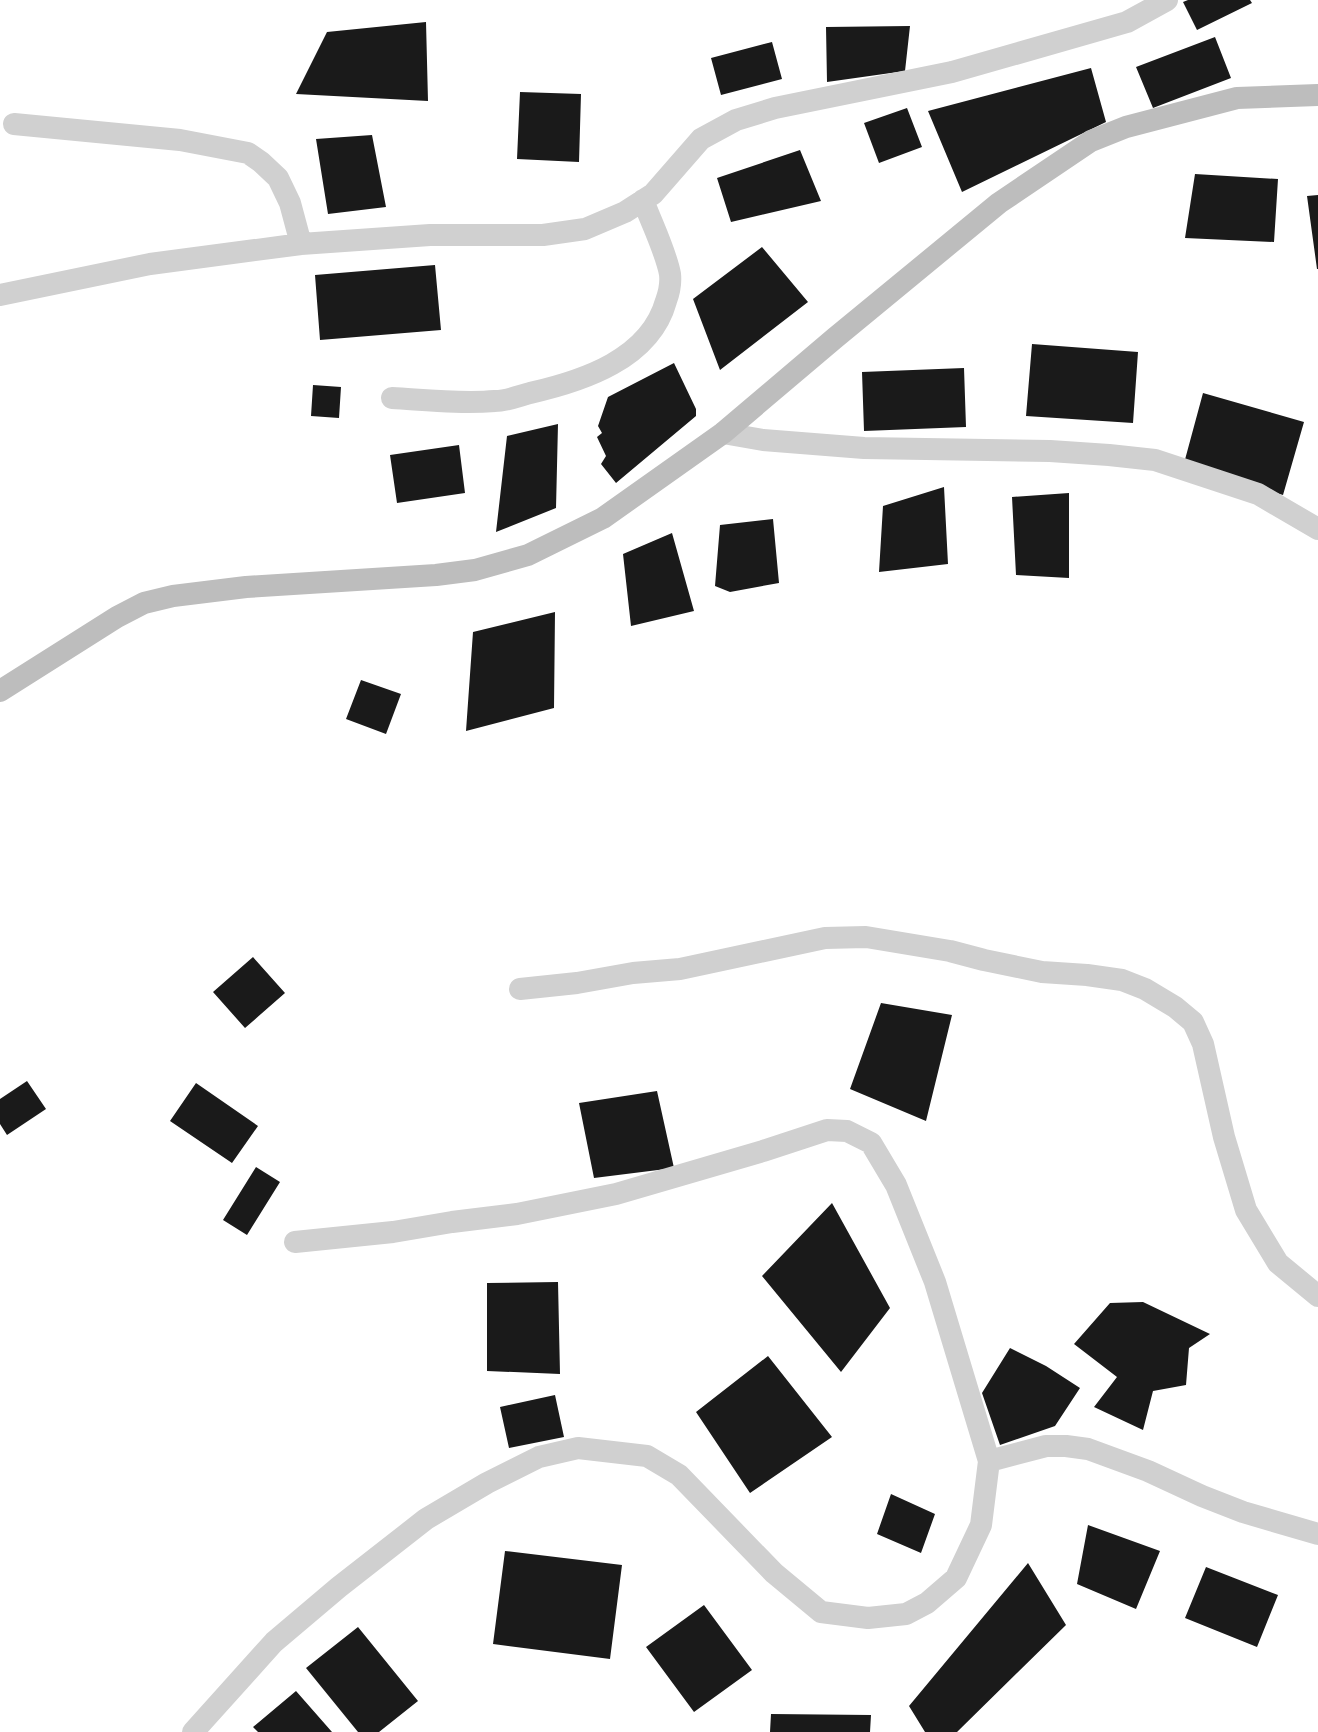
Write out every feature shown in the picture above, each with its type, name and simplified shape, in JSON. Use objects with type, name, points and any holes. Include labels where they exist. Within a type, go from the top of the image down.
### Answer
[{"type":"street","points":[[0,295],[150,264],[302,244],[430,235],[543,235],[585,229],[625,212],[653,194],[701,139],[736,120],[775,108],[952,72],[1127,22],[1167,0]]},
{"type":"street","points":[[0,691],[117,617],[144,603],[173,596],[246,587],[436,575],[475,570],[528,555],[603,518],[724,433],[835,338],[999,203],[1091,141],[1126,127],[1237,98],[1318,95]]},
{"type":"street","points":[[14,124],[180,140],[248,153],[261,162],[278,178],[290,203],[302,244]]},
{"type":"street","points":[[392,398],[453,402],[496,401],[559,386],[593,374],[627,356],[643,341],[662,317],[669,294],[670,275],[643,200]]},
{"type":"street","points":[[724,433],[763,440],[864,448],[1050,451],[1155,460],[1258,494],[1318,529]]},
{"type":"street","points":[[520,989],[680,969],[825,938],[866,937],[950,951],[984,960],[1042,972],[1087,975],[1122,980],[1145,988],[1174,1007],[1193,1022],[1203,1044],[1224,1137],[1246,1210],[1278,1262],[1318,1296]]},
{"type":"street","points":[[193,1732],[274,1642],[339,1587],[426,1519],[487,1483],[540,1457],[578,1448],[647,1456],[679,1475],[707,1502],[743,1543],[774,1574],[821,1612],[868,1618],[906,1614],[927,1602],[956,1578],[981,1525],[989,1461],[935,1282],[896,1186],[871,1143],[847,1131],[827,1130],[763,1151],[616,1194],[517,1214],[452,1222],[392,1232],[295,1242]]},
{"type":"street","points":[[989,1461],[1046,1446],[1066,1446],[1088,1449],[1148,1471],[1202,1496],[1243,1512],[1318,1534]]},
{"type":"building","points":[[1188,0],[1250,0],[1252,3],[1197,30],[1183,2]]},
{"type":"building","points":[[426,22],[428,101],[296,94],[327,32]]},
{"type":"building","points":[[910,26],[905,71],[827,82],[826,27]]},
{"type":"building","points":[[1215,37],[1231,78],[1153,108],[1136,67]]},
{"type":"building","points":[[772,42],[782,79],[721,95],[711,58]]},
{"type":"building","points":[[1091,68],[1106,122],[962,192],[928,111]]},
{"type":"building","points":[[520,92],[581,94],[579,162],[517,159]]},
{"type":"building","points":[[907,108],[922,147],[879,163],[864,123]]},
{"type":"building","points":[[372,135],[386,207],[328,214],[316,139]]},
{"type":"building","points":[[800,150],[821,201],[731,222],[717,178]]},
{"type":"building","points":[[1195,174],[1278,179],[1274,242],[1185,238]]},
{"type":"building","points":[[1318,195],[1318,269],[1317,269],[1307,196]]},
{"type":"building","points":[[762,247],[808,302],[720,370],[693,299]]},
{"type":"building","points":[[435,265],[441,330],[320,340],[315,275]]},
{"type":"building","points":[[1032,344],[1138,352],[1133,423],[1026,416]]},
{"type":"building","points":[[674,363],[696,409],[696,416],[616,483],[601,464],[606,456],[597,437],[602,433],[598,426],[608,397]]},
{"type":"building","points":[[964,368],[966,427],[864,431],[862,372]]},
{"type":"building","points":[[313,385],[341,387],[339,418],[311,416]]},
{"type":"building","points":[[1203,393],[1304,422],[1283,495],[1183,467]]},
{"type":"building","points":[[558,424],[556,508],[496,532],[507,436]]},
{"type":"building","points":[[459,445],[465,493],[397,503],[390,455]]},
{"type":"building","points":[[944,487],[948,564],[879,572],[883,506]]},
{"type":"building","points":[[1069,493],[1069,578],[1016,575],[1012,497]]},
{"type":"building","points":[[773,519],[779,583],[730,592],[715,586],[720,525]]},
{"type":"building","points":[[672,533],[694,611],[631,626],[623,554]]},
{"type":"building","points":[[555,612],[554,708],[466,731],[473,632]]},
{"type":"building","points":[[361,680],[401,694],[386,734],[346,719]]},
{"type":"building","points":[[253,957],[285,993],[245,1028],[213,992]]},
{"type":"building","points":[[881,1003],[952,1015],[926,1121],[850,1089]]},
{"type":"building","points":[[27,1081],[46,1109],[7,1135],[0,1124],[0,1099]]},
{"type":"building","points":[[196,1083],[258,1126],[232,1163],[170,1121]]},
{"type":"building","points":[[657,1091],[674,1168],[594,1178],[579,1103]]},
{"type":"building","points":[[256,1167],[280,1182],[247,1235],[223,1220]]},
{"type":"building","points":[[832,1203],[890,1308],[841,1372],[762,1276]]},
{"type":"building","points":[[558,1282],[560,1374],[487,1371],[487,1283]]},
{"type":"building","points":[[1143,1302],[1210,1334],[1189,1348],[1186,1385],[1153,1391],[1143,1430],[1094,1407],[1117,1377],[1074,1344],[1110,1303]]},
{"type":"building","points":[[1010,1348],[1046,1366],[1080,1388],[1055,1426],[1000,1445],[982,1393]]},
{"type":"building","points":[[768,1356],[832,1437],[750,1493],[696,1412]]},
{"type":"building","points":[[555,1395],[564,1437],[509,1448],[500,1407]]},
{"type":"building","points":[[891,1494],[935,1514],[921,1553],[877,1534]]},
{"type":"building","points":[[1088,1525],[1160,1551],[1136,1609],[1077,1584]]},
{"type":"building","points":[[505,1551],[622,1565],[610,1659],[493,1644]]},
{"type":"building","points":[[1028,1563],[1066,1625],[957,1732],[925,1732],[909,1706]]},
{"type":"building","points":[[1206,1567],[1278,1595],[1257,1647],[1185,1618]]},
{"type":"building","points":[[704,1605],[752,1670],[694,1712],[646,1647]]},
{"type":"building","points":[[358,1627],[418,1701],[379,1732],[358,1732],[306,1668]]},
{"type":"building","points":[[296,1691],[332,1732],[258,1732],[253,1727]]},
{"type":"building","points":[[771,1714],[871,1715],[870,1732],[770,1732]]}]
